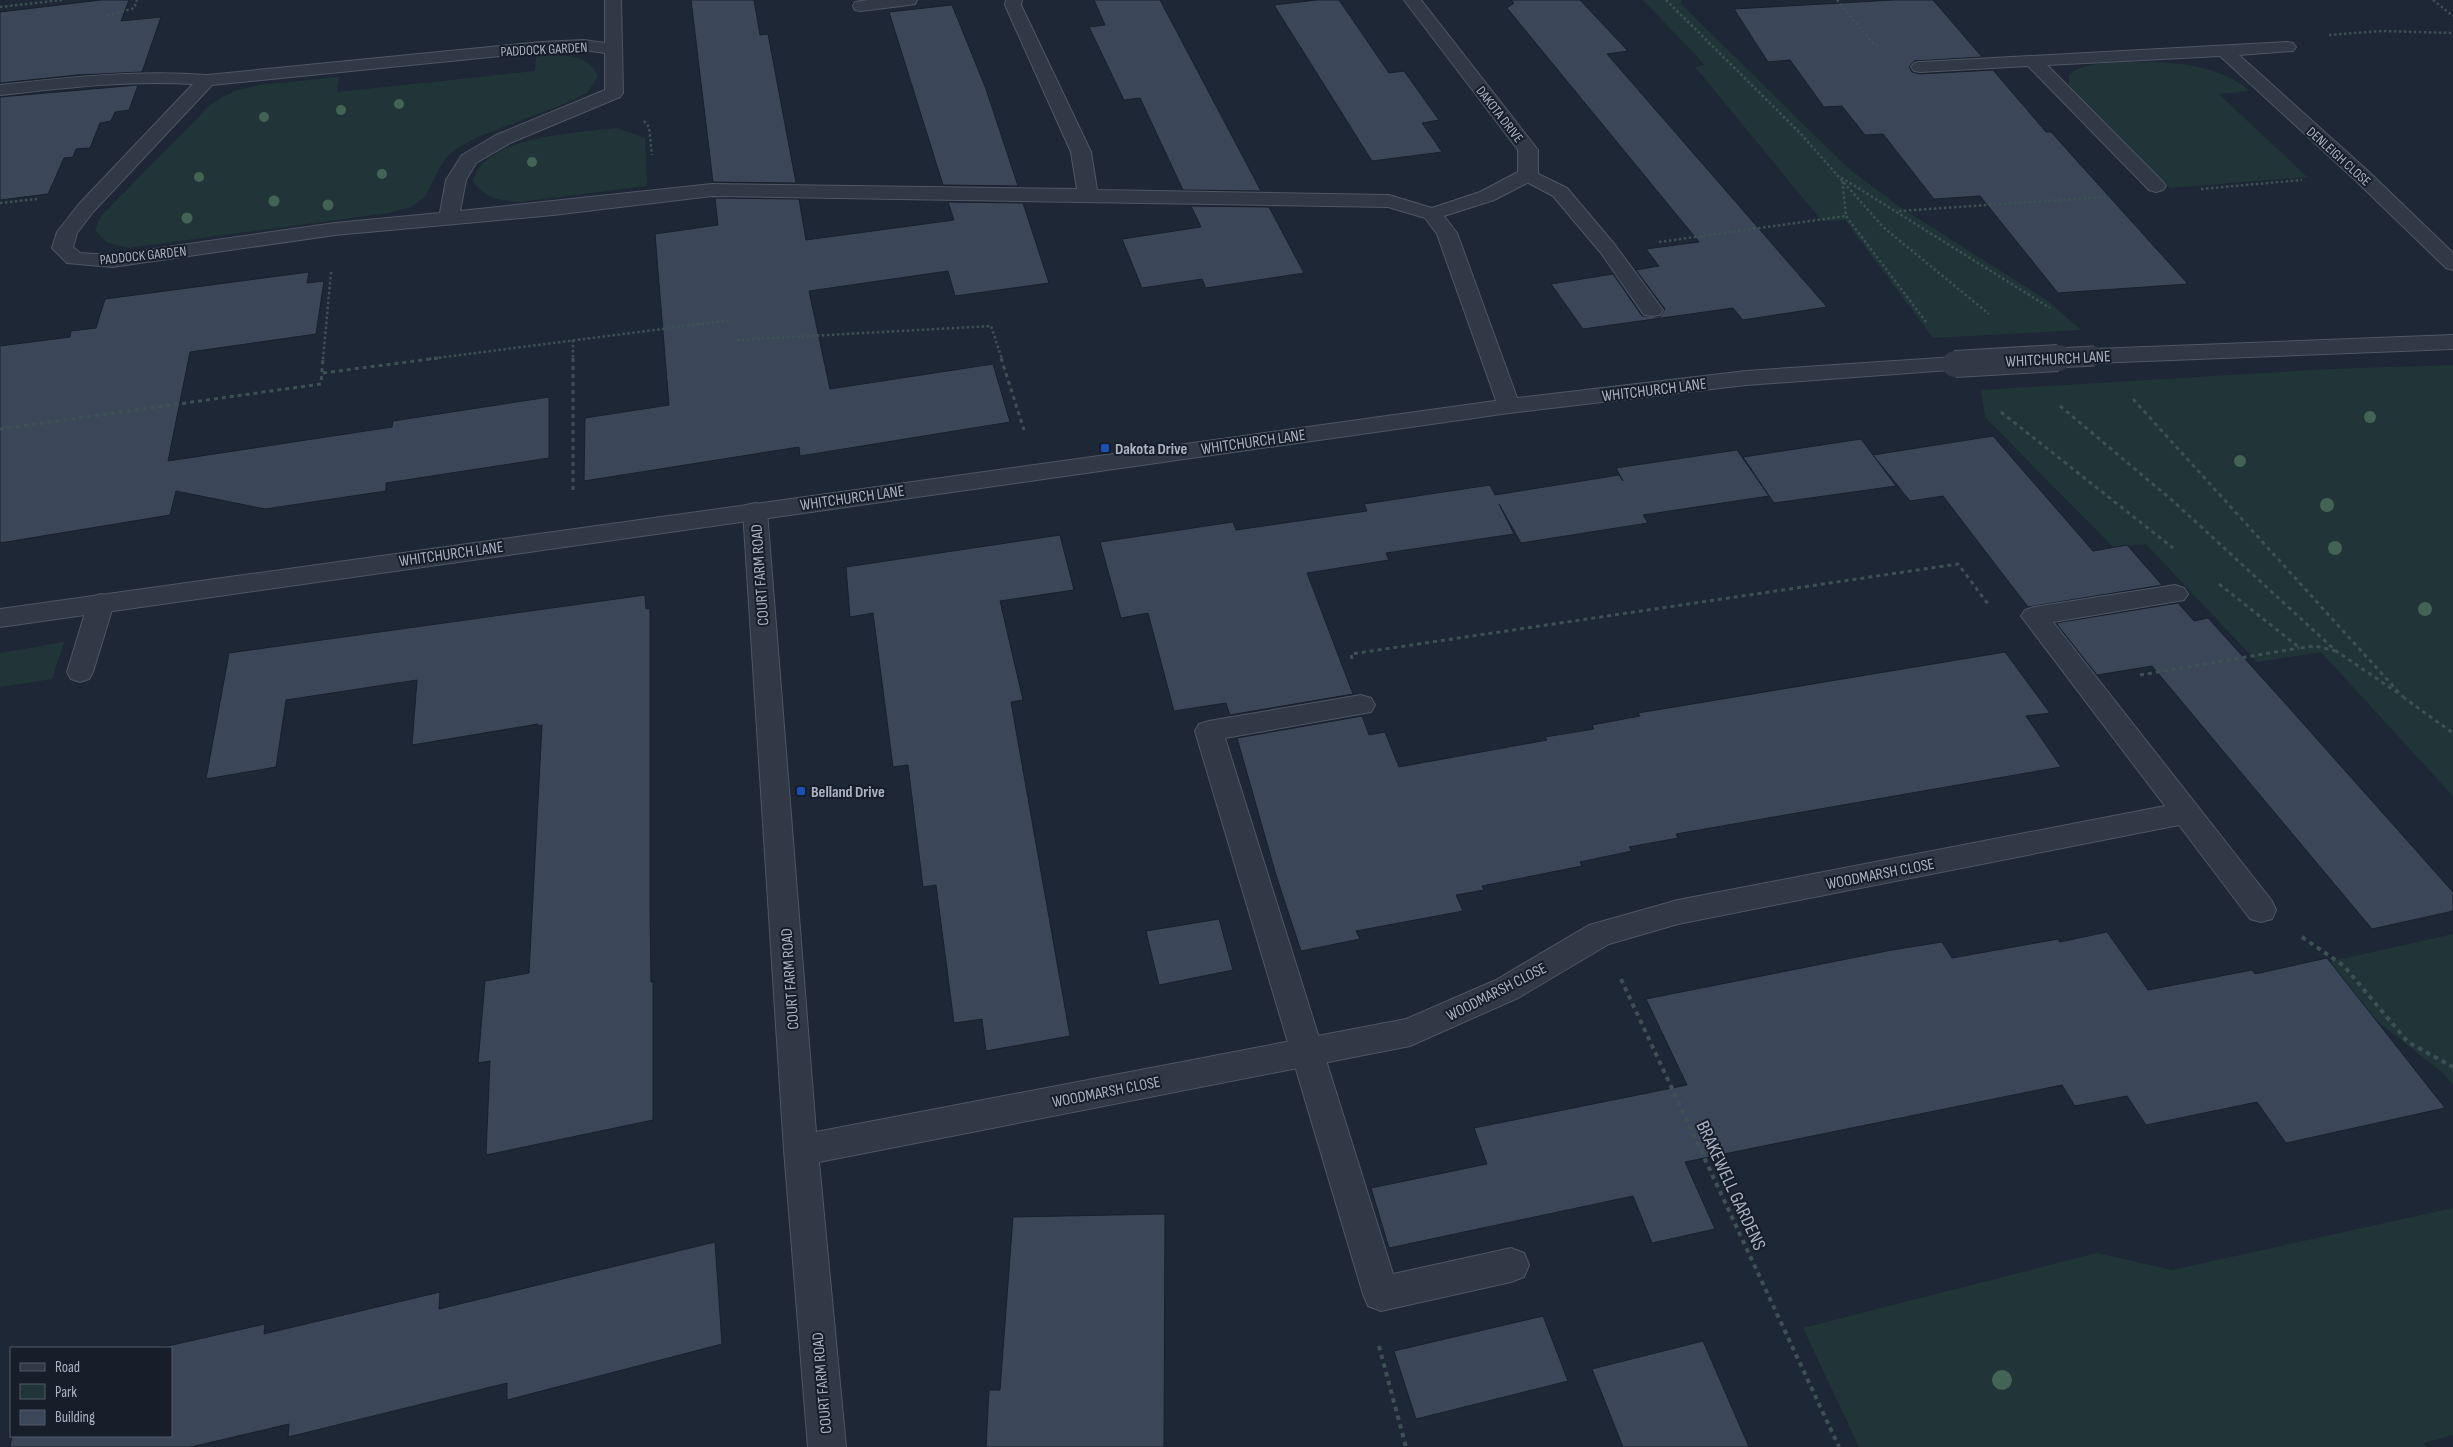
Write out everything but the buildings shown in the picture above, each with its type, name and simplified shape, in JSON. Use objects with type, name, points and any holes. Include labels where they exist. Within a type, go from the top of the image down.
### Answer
[{"type":"street","points":[[449,218],[456,180],[469,159],[503,138],[547,122],[614,93],[613,0]]},
{"type":"street","points":[[861,6],[909,0]]},
{"type":"street","points":[[1014,0],[1013,5],[1081,152],[1088,196],[1365,199],[1389,201],[1432,214],[1447,233],[1509,406]]},
{"type":"street","name":"DAKOTA DRIVE","points":[[1412,0],[1528,150],[1528,175]]},
{"type":"street","name":"PADDOCK GARDEN","points":[[0,90],[86,80],[165,77],[207,80],[541,46],[584,45],[614,49]]},
{"type":"street","points":[[1920,67],[2287,47]]},
{"type":"street","name":"DENLEIGH CLOSE","points":[[2224,50],[2402,214],[2453,264]]},
{"type":"street","points":[[2032,60],[2156,186]]},
{"type":"street","name":"PADDOCK GARDEN","points":[[207,80],[86,208],[67,232],[62,248],[74,259],[112,261],[335,229],[656,196],[752,189],[1088,196]]},
{"type":"street","points":[[1432,214],[1487,196],[1528,175],[1560,192],[1608,249],[1652,310]]},
{"type":"street","name":"WHITCHURCH LANE","points":[[0,618],[1509,406],[1746,378],[2094,356],[2453,342]]},
{"type":"street","name":"COURT FARM ROAD","points":[[755,511],[801,1150],[827,1447]]},
{"type":"street","points":[[2175,594],[2034,616],[2261,910]]},
{"type":"street","points":[[80,672],[101,603]]},
{"type":"street","points":[[1361,705],[1209,732],[1381,1294],[1511,1265]]},
{"type":"street","name":"WOODMARSH CLOSE","points":[[801,1150],[1410,1032],[1506,989],[1600,934],[1678,912],[2185,813]]},
{"type":"path","points":[[0,7],[62,0]]},
{"type":"path","points":[[107,16],[134,8],[137,0]]},
{"type":"path","points":[[1666,0],[1757,89],[1842,178],[1883,228],[1985,308],[1994,320]]},
{"type":"path","points":[[1837,0],[1873,44],[1902,64],[1920,67]]},
{"type":"path","points":[[2433,0],[2453,16]]},
{"type":"path","points":[[2287,47],[2291,37],[2382,31],[2453,33]]},
{"type":"path","points":[[614,93],[649,127],[656,196]]},
{"type":"path","points":[[1842,178],[1846,216],[1982,398],[2179,553]]},
{"type":"path","points":[[1842,178],[2042,302],[2065,320],[2094,356],[2403,697]]},
{"type":"path","points":[[1608,249],[1846,216]]},
{"type":"path","points":[[0,429],[321,384],[335,229]]},
{"type":"path","points":[[323,373],[732,320]]},
{"type":"path","points":[[737,340],[991,326],[1027,440],[1055,469]]},
{"type":"path","points":[[573,340],[573,536]]},
{"type":"path","points":[[2057,403],[2062,410],[2173,501],[2336,651],[2453,733]]},
{"type":"path","points":[[1361,705],[1351,654],[1958,564],[1991,608],[2034,616]]},
{"type":"path","points":[[2217,582],[2300,648]]},
{"type":"path","points":[[2085,683],[2315,646],[2336,651]]},
{"type":"path","points":[[2261,910],[2344,966],[2408,1042],[2453,1067]]},
{"type":"path","name":"BRAKEWELL GARDENS","points":[[1600,934],[1840,1447]]},
{"type":"path","points":[[1381,1294],[1378,1352],[1406,1447]]},
{"type":"green space","points":[[1643,0],[1682,0],[1681,4],[1849,169],[1900,207],[2048,301],[2081,330],[1933,338],[1845,220],[1822,221],[1695,67],[1705,65]]},
{"type":"green space","points":[[549,55],[578,58],[590,64],[598,77],[587,93],[564,104],[480,136],[459,147],[448,156],[440,167],[425,197],[411,207],[389,213],[128,248],[106,242],[95,230],[101,216],[210,105],[235,91],[259,85],[339,77],[337,92],[535,71],[536,56]]},
{"type":"green space","points":[[2151,62],[2204,68],[2228,77],[2250,91],[2219,94],[2307,177],[2170,188],[2069,85],[2069,75],[2085,66],[2107,63]]},
{"type":"green space","points":[[617,128],[645,138],[647,186],[520,202],[494,198],[483,192],[473,182],[481,166],[494,154],[513,146],[534,139],[557,135]]},
{"type":"green space","points":[[2453,365],[2453,796],[2321,652],[2257,662],[2146,544],[2113,547],[1985,417],[1981,390],[2329,369]]},
{"type":"green space","points":[[64,642],[52,679],[0,687],[0,653]]},
{"type":"green space","points":[[2453,934],[2453,1085],[2443,1073],[2376,1020],[2328,962]]},
{"type":"green space","points":[[2453,1208],[2453,1435],[2424,1443],[2426,1447],[1859,1447],[1803,1328],[2097,1253],[2172,1270]]},
{"type":"place","name":"Dakota Drive","points":[[1105,448]]},
{"type":"place","name":"Belland Drive","points":[[801,791]]}]
